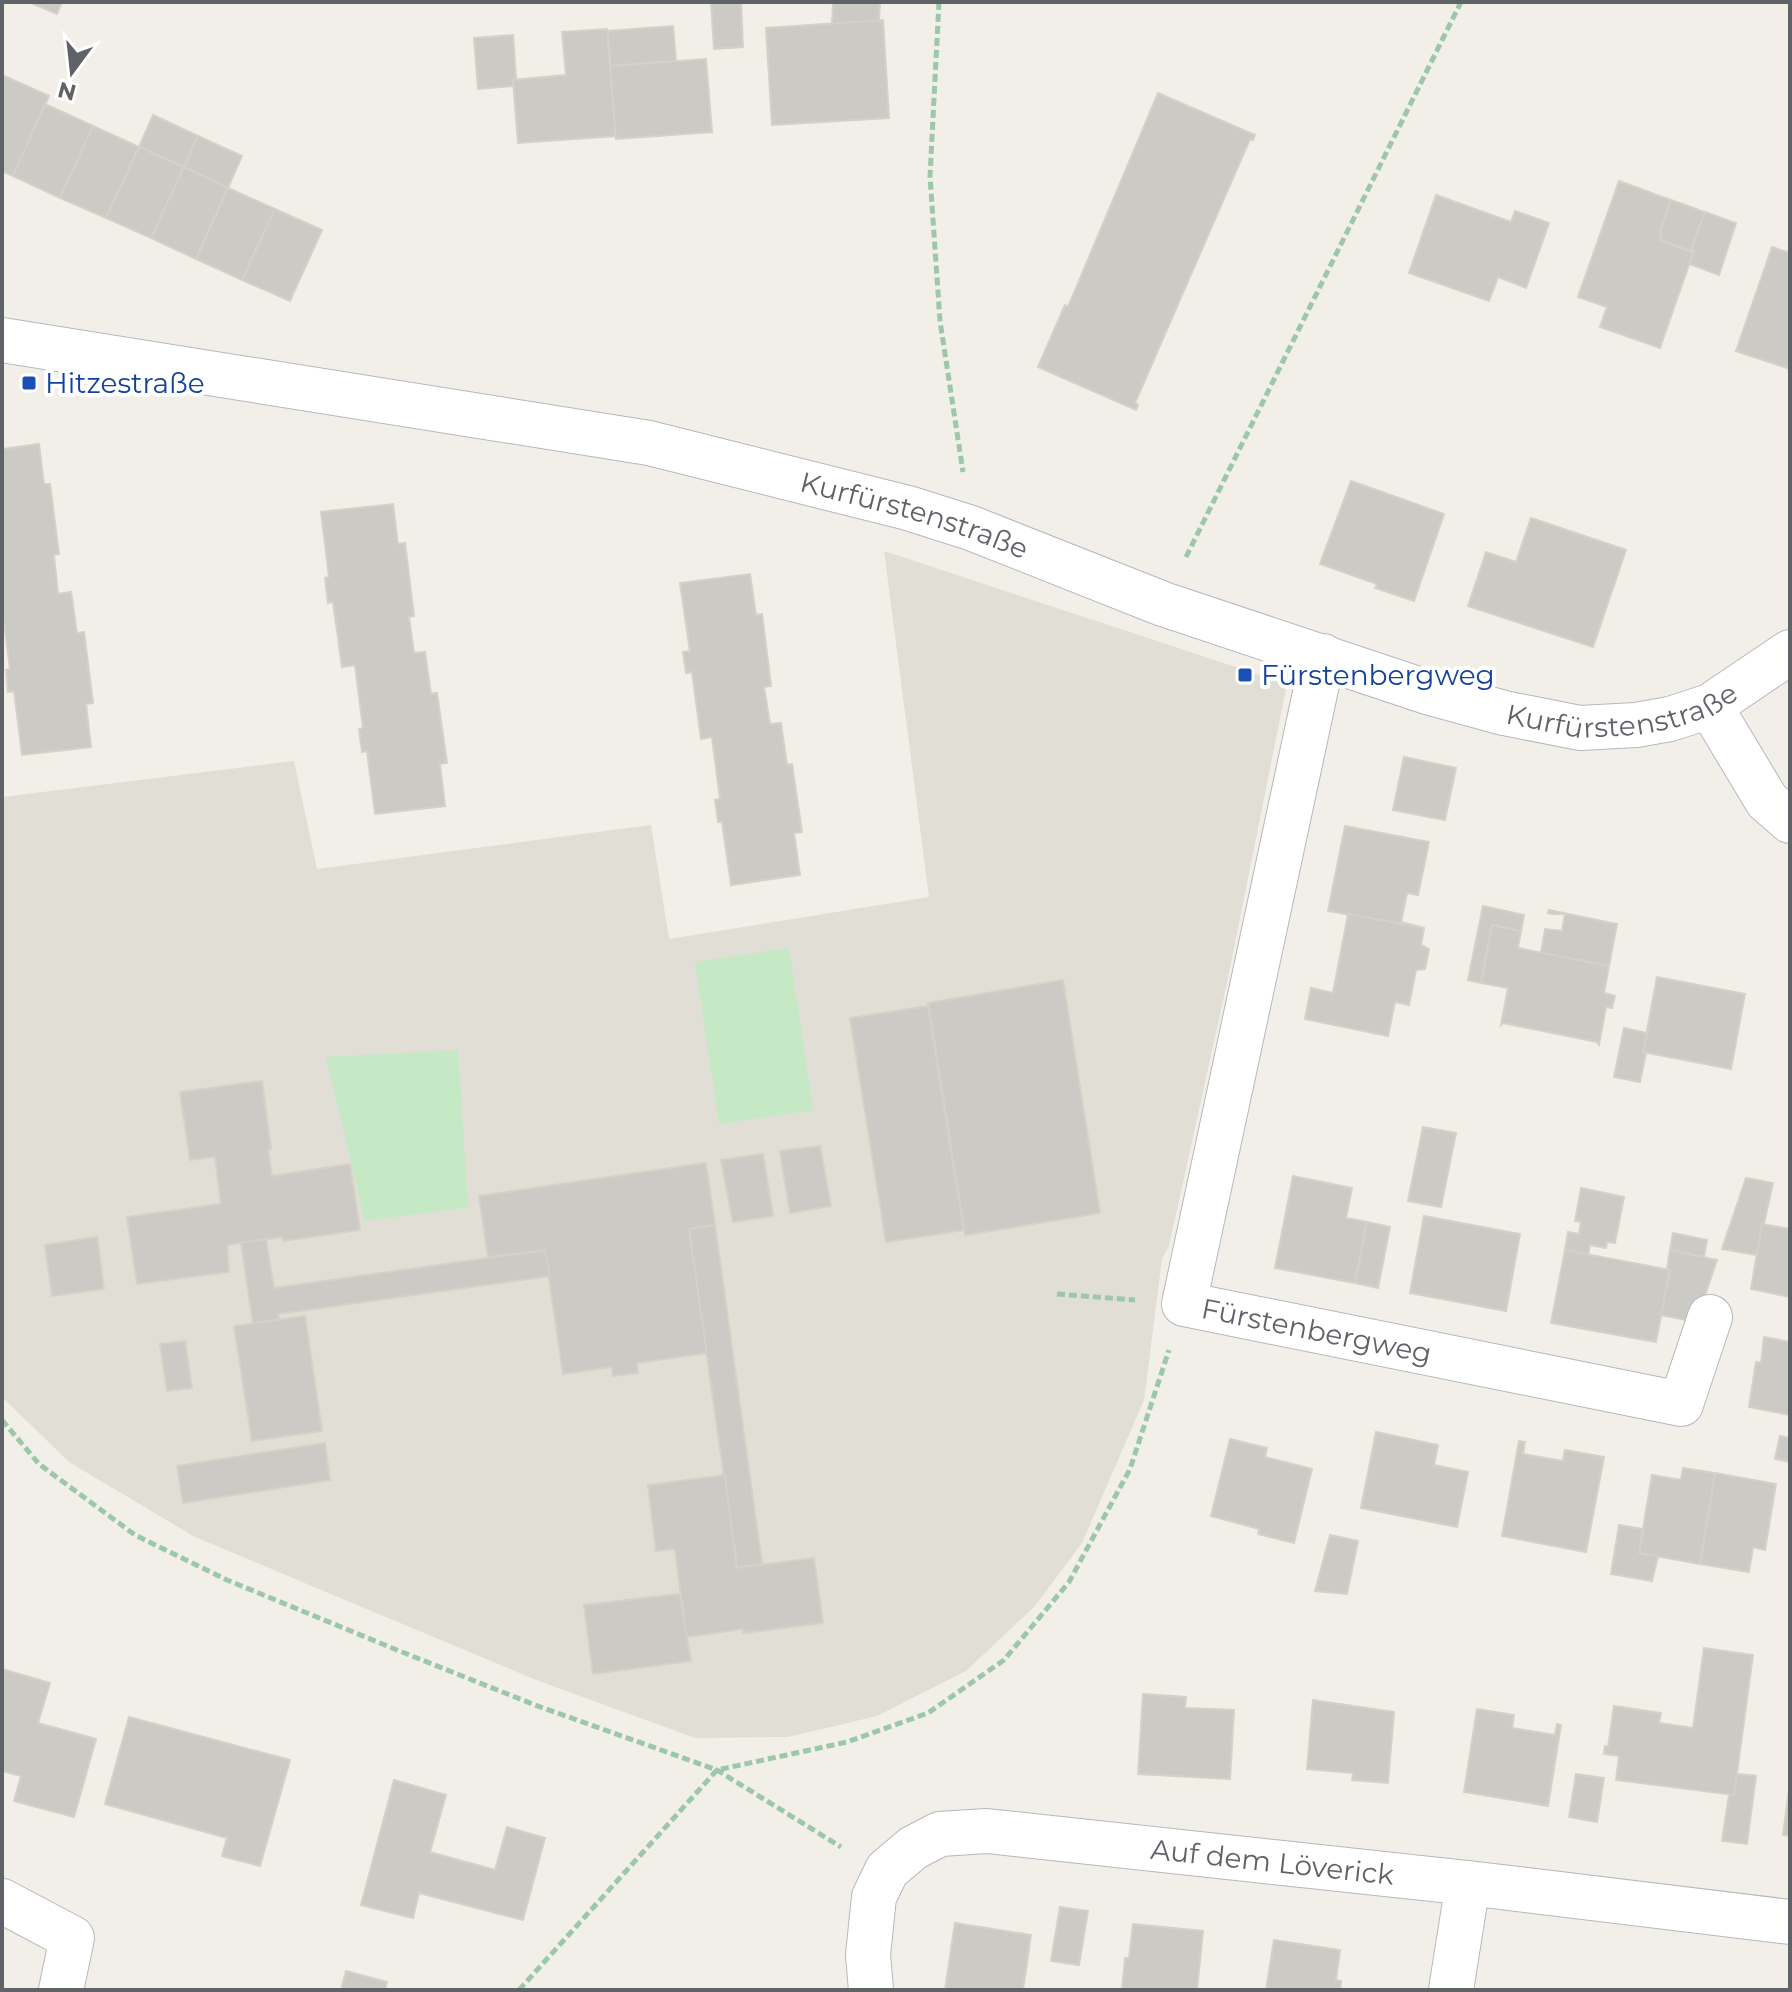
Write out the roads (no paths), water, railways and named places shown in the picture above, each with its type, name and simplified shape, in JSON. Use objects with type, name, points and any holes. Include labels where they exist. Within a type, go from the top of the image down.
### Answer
[{"type":"street","name":"Kurfürstenstraße","points":[[2,340],[649,443],[908,508],[971,528],[1163,604],[1466,702],[1580,728],[1636,725],[1670,719],[1710,706],[1790,652]]},
{"type":"street","name":"Fürstenbergweg","points":[[1323,656],[1184,1304],[1681,1404],[1710,1317]]},
{"type":"street","points":[[1710,706],[1767,801],[1790,821]]},
{"type":"street","name":"Auf dem Löverick","points":[[871,1990],[868,1955],[874,1897],[887,1870],[913,1848],[940,1834],[987,1831],[1468,1883],[1790,1922]]},
{"type":"street","points":[[1451,1990],[1468,1883]]},
{"type":"street","points":[[2,1901],[72,1938],[61,1990]]},
{"type":"place","name":"Hitzestraße","points":[[29,383]]},
{"type":"place","name":"Fürstenbergweg","points":[[1245,675]]}]
